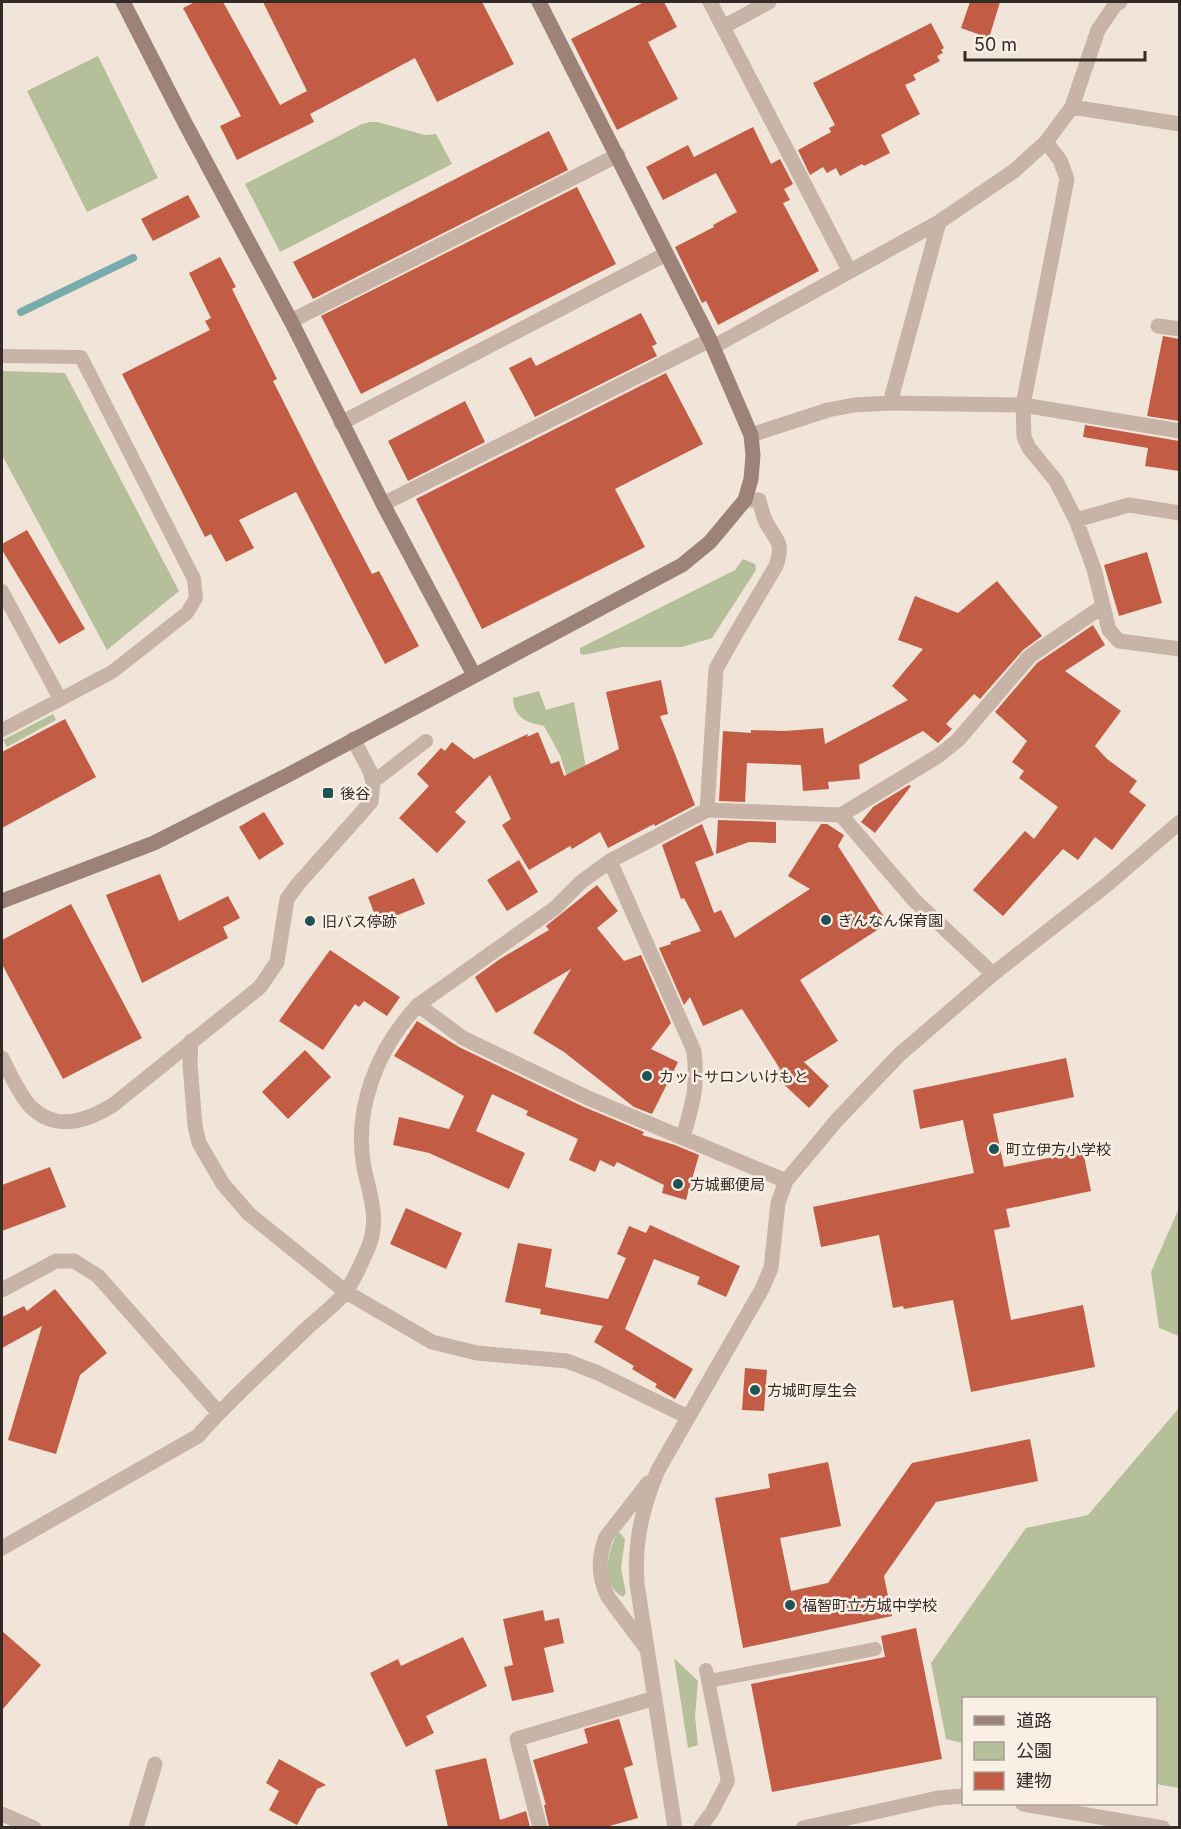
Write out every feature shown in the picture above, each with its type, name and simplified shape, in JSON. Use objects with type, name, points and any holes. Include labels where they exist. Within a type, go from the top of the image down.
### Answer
[{"type":"street","points":[[123,2],[474,675]]},
{"type":"street","points":[[2,901],[154,843],[288,775],[682,565],[710,542],[745,500],[751,479],[753,455],[751,435],[712,343],[539,2]]},
{"type":"street","points":[[710,2],[849,270]]},
{"type":"street","points":[[723,27],[769,2]]},
{"type":"street","points":[[383,504],[712,343],[939,222],[1014,171],[1046,142],[1072,107],[1098,30],[1115,5],[1120,2]]},
{"type":"street","points":[[1072,107],[1179,124]]},
{"type":"street","points":[[1046,142],[1060,160],[1067,179],[1023,405],[1024,437],[1029,448],[1056,481],[1076,520],[1094,569],[1109,630],[1119,642],[1179,649]]},
{"type":"street","points":[[291,321],[618,155]]},
{"type":"street","points":[[890,402],[939,222]]},
{"type":"street","points":[[341,423],[666,254]]},
{"type":"street","points":[[1158,326],[1179,329]]},
{"type":"street","points":[[751,435],[828,410],[890,402],[1023,405],[1179,431]]},
{"type":"street","points":[[707,810],[717,669],[779,557],[778,539],[767,524],[759,500],[745,500]]},
{"type":"street","points":[[1076,520],[1129,505],[1179,513]]},
{"type":"street","points":[[2,1548],[198,1436],[218,1412],[346,1292],[369,1248],[374,1231],[374,1213],[362,1148],[367,1096],[378,1062],[386,1047],[406,1017],[418,1005],[555,908],[581,882],[610,861],[707,810],[841,815],[951,746],[1030,656],[1104,606]]},
{"type":"street","points":[[2,1058],[30,1106],[41,1114],[56,1120],[71,1122],[90,1119],[113,1105],[261,987],[277,962],[287,899],[371,802],[373,782],[353,739]]},
{"type":"street","points":[[841,815],[914,900],[993,974]]},
{"type":"street","points":[[648,1650],[603,1587],[599,1567],[602,1547],[606,1537],[658,1470],[756,1299],[771,1268],[778,1203],[786,1181],[837,1120],[899,1055],[993,974],[1109,883],[1179,822]]},
{"type":"street","points":[[610,861],[694,1051],[696,1093],[683,1137]]},
{"type":"street","points":[[418,1005],[463,1038],[588,1098],[786,1181]]},
{"type":"street","points":[[191,1041],[190,1064],[195,1126],[199,1143],[223,1184],[249,1214],[346,1292],[432,1342],[477,1353],[567,1361],[598,1372],[688,1417]]},
{"type":"street","points":[[2,1290],[56,1261],[74,1261],[98,1276],[218,1412]]},
{"type":"street","points":[[658,1470],[644,1508],[636,1553],[638,1584],[675,1827]]},
{"type":"street","points":[[540,1827],[517,1738],[655,1698]]},
{"type":"street","points":[[136,1827],[155,1764]]},
{"type":"street","points":[[803,1827],[938,1798],[962,1796]]},
{"type":"street","points":[[1035,1805],[1163,1827]]},
{"type":"street","points":[[2,1814],[34,1827]]},
{"type":"lane","points":[[2,356],[81,357],[195,579],[196,598],[187,613],[112,672],[2,730]]},
{"type":"lane","points":[[2,591],[60,699]]},
{"type":"lane","points":[[373,782],[426,741]]},
{"type":"lane","points":[[700,1827],[712,1812],[728,1781],[707,1675],[875,1648]]},
{"type":"green space","points":[[98,56],[158,178],[87,212],[27,91]]},
{"type":"green space","points":[[370,122],[425,135],[436,134],[452,164],[280,252],[245,184]]},
{"type":"green space","points":[[2,371],[65,373],[179,591],[107,650],[2,455]]},
{"type":"green space","points":[[743,559],[755,564],[756,570],[712,638],[682,647],[622,647],[583,655],[580,653],[580,648],[735,570]]},
{"type":"green space","points":[[539,691],[546,710],[574,702],[588,779],[570,786],[560,755],[544,726],[527,721],[516,711],[513,698]]},
{"type":"green space","points":[[53,714],[56,720],[7,747],[3,740]]},
{"type":"green space","points":[[1179,1208],[1179,1336],[1159,1328],[1151,1272]]},
{"type":"green space","points":[[1179,1408],[1179,1788],[1157,1784],[1157,1697],[962,1697],[962,1743],[946,1739],[931,1663],[1026,1528],[1088,1515]]},
{"type":"green space","points":[[620,1533],[625,1539],[621,1568],[626,1593],[623,1597],[616,1592],[608,1577],[610,1550],[617,1534]]},
{"type":"green space","points":[[674,1658],[698,1681],[695,1716],[698,1745],[688,1748]]},
{"type":"building","points":[[195,2],[223,2],[280,105],[307,91],[263,2],[482,2],[514,64],[437,102],[415,58],[310,114],[314,122],[237,160],[220,126],[241,116],[183,8]]},
{"type":"building","points":[[644,2],[664,2],[677,27],[648,42],[678,99],[617,130],[571,39]]},
{"type":"building","points":[[970,2],[1000,2],[989,38],[961,28]]},
{"type":"building","points":[[931,23],[944,48],[941,50],[943,53],[937,56],[940,61],[913,75],[916,80],[905,85],[920,114],[881,135],[890,153],[840,176],[836,168],[827,173],[823,167],[810,175],[798,150],[831,132],[829,128],[835,125],[813,83]]},
{"type":"building","points":[[753,127],[771,164],[780,159],[793,184],[784,189],[790,200],[783,203],[819,271],[718,325],[706,301],[702,303],[675,247],[737,212],[716,173],[663,200],[646,167],[688,145],[694,157]]},
{"type":"building","points":[[549,131],[568,170],[313,299],[293,262]]},
{"type":"building","points":[[577,187],[616,264],[361,394],[321,316]]},
{"type":"building","points":[[188,195],[200,217],[153,241],[141,219]]},
{"type":"building","points":[[220,257],[236,287],[232,289],[277,379],[273,381],[326,486],[372,574],[379,571],[419,646],[385,664],[296,492],[239,520],[254,548],[226,562],[211,534],[205,537],[122,374],[210,330],[205,321],[211,318],[189,273]]},
{"type":"building","points":[[641,313],[657,344],[652,346],[657,356],[535,417],[509,368],[531,357],[536,366]]},
{"type":"building","points":[[1163,336],[1179,339],[1179,421],[1147,416]]},
{"type":"building","points":[[666,373],[703,444],[615,489],[645,547],[482,629],[416,499]]},
{"type":"building","points":[[465,401],[485,442],[408,481],[388,441]]},
{"type":"building","points":[[1085,425],[1179,441],[1179,471],[1145,466],[1148,448],[1083,437]]},
{"type":"building","points":[[27,530],[85,629],[59,644],[2,550],[2,544]]},
{"type":"building","points":[[1147,552],[1162,603],[1119,616],[1104,565]]},
{"type":"building","points":[[997,581],[1042,636],[1023,650],[980,699],[974,694],[946,724],[952,729],[938,743],[923,731],[859,765],[860,779],[828,782],[829,789],[803,791],[801,765],[747,763],[745,802],[719,801],[723,731],[751,733],[751,730],[785,731],[823,728],[825,744],[908,700],[892,686],[923,649],[898,640],[915,596],[958,613]]},
{"type":"building","points":[[1093,625],[1105,645],[1065,671],[1121,711],[1095,746],[1107,759],[1137,781],[1129,792],[1146,805],[1112,850],[1095,837],[1078,860],[1063,849],[1003,916],[973,890],[1025,831],[1034,839],[1058,807],[1019,778],[1024,771],[1012,762],[1027,741],[995,712],[1037,663]]},
{"type":"building","points":[[661,680],[668,714],[660,716],[695,805],[608,848],[600,832],[572,849],[570,846],[529,870],[502,825],[511,819],[490,775],[455,812],[466,822],[437,853],[399,818],[429,786],[417,774],[441,748],[445,751],[452,742],[474,759],[528,734],[527,737],[538,732],[551,764],[559,761],[564,776],[619,749],[606,692]]},
{"type":"building","points":[[65,719],[96,777],[2,828],[2,752]]},
{"type":"building","points":[[909,785],[911,786],[875,833],[861,822],[873,807]]},
{"type":"building","points":[[264,812],[284,844],[259,860],[239,827]]},
{"type":"building","points":[[718,820],[776,822],[776,843],[749,842],[716,854]]},
{"type":"building","points":[[702,824],[714,855],[695,862],[714,913],[721,910],[735,938],[810,889],[788,876],[821,824],[827,824],[844,835],[838,846],[888,923],[800,980],[838,1041],[804,1062],[829,1086],[809,1108],[774,1075],[780,1069],[742,1009],[703,1026],[690,997],[684,1005],[659,948],[701,931],[684,898],[681,899],[662,845]]},
{"type":"building","points":[[519,860],[538,892],[507,911],[487,880]]},
{"type":"building","points":[[160,874],[179,921],[228,896],[240,918],[223,927],[228,938],[142,983],[106,895]]},
{"type":"building","points":[[414,878],[425,904],[378,923],[368,897]]},
{"type":"building","points":[[597,885],[618,911],[597,928],[624,961],[641,955],[671,1023],[651,1049],[678,1062],[652,1114],[634,1107],[564,1052],[533,1033],[571,969],[496,1013],[475,977],[549,930],[546,926]]},
{"type":"building","points":[[71,904],[142,1038],[63,1079],[2,964],[2,940]]},
{"type":"building","points":[[330,950],[400,997],[387,1016],[364,1001],[359,1007],[355,1004],[323,1050],[279,1021]]},
{"type":"building","points":[[417,1021],[459,1047],[584,1107],[644,1132],[642,1135],[699,1155],[686,1200],[662,1193],[664,1185],[617,1162],[614,1167],[600,1160],[595,1172],[569,1160],[578,1139],[526,1115],[528,1111],[492,1094],[476,1131],[525,1153],[509,1189],[429,1153],[393,1145],[399,1117],[449,1129],[464,1096],[394,1056]]},
{"type":"building","points":[[305,1050],[331,1077],[288,1119],[262,1092]]},
{"type":"building","points":[[1066,1058],[1074,1097],[993,1114],[1004,1167],[1083,1151],[1091,1191],[1006,1209],[1010,1227],[994,1230],[1011,1320],[1083,1305],[1095,1367],[971,1392],[953,1300],[904,1309],[903,1306],[893,1308],[879,1235],[821,1247],[813,1207],[974,1173],[963,1120],[920,1129],[913,1090]]},
{"type":"building","points":[[50,1167],[66,1207],[2,1231],[2,1185]]},
{"type":"building","points":[[406,1208],[462,1233],[446,1269],[390,1244]]},
{"type":"building","points":[[650,1225],[740,1266],[726,1297],[697,1284],[700,1277],[654,1259],[625,1329],[693,1369],[675,1399],[655,1387],[657,1384],[632,1369],[634,1366],[594,1342],[603,1326],[540,1314],[541,1309],[505,1302],[518,1243],[552,1249],[545,1287],[608,1299],[626,1258],[617,1254],[629,1226],[646,1233]]},
{"type":"building","points":[[55,1289],[107,1353],[80,1375],[56,1454],[8,1440],[42,1326],[2,1348],[2,1317],[24,1306],[27,1311]]},
{"type":"building","name":"方城町厚生会","points":[[745,1368],[767,1370],[764,1411],[742,1410]]},
{"type":"building","points":[[1030,1439],[1038,1481],[936,1502],[884,1576],[892,1616],[743,1648],[715,1498],[770,1488],[768,1474],[828,1462],[841,1526],[780,1538],[791,1591],[828,1583],[912,1463]]},
{"type":"building","points":[[543,1610],[545,1621],[559,1618],[564,1643],[544,1648],[554,1692],[512,1701],[504,1667],[513,1665],[503,1619]]},
{"type":"building","points":[[916,1628],[942,1759],[772,1792],[751,1684],[885,1657],[881,1636]]},
{"type":"building","points":[[2,1631],[41,1665],[2,1710]]},
{"type":"building","points":[[463,1637],[487,1686],[426,1716],[434,1733],[406,1747],[370,1673],[398,1659],[401,1666]]},
{"type":"building","points":[[619,1719],[633,1765],[624,1768],[638,1818],[606,1827],[549,1827],[544,1805],[546,1805],[533,1760],[588,1743],[584,1729]]},
{"type":"building","points":[[486,1758],[500,1820],[526,1811],[530,1827],[448,1827],[435,1770]]},
{"type":"building","points":[[279,1759],[326,1785],[317,1789],[297,1825],[269,1810],[279,1791],[266,1783]]},
{"type":"waterway","points":[[21,312],[133,258]]},
{"type":"place","name":"後谷","points":[[328,793]]},
{"type":"place","name":"ぎんなん保育園","points":[[826,920]]},
{"type":"place","name":"旧バス停跡","points":[[310,921]]},
{"type":"place","name":"カットサロンいけもと","points":[[647,1076]]},
{"type":"place","name":"町立伊方小学校","points":[[994,1149]]},
{"type":"place","name":"方城郵便局","points":[[678,1184]]},
{"type":"place","name":"方城町厚生会","points":[[755,1390]]},
{"type":"place","name":"福智町立方城中学校","points":[[790,1605]]}]
